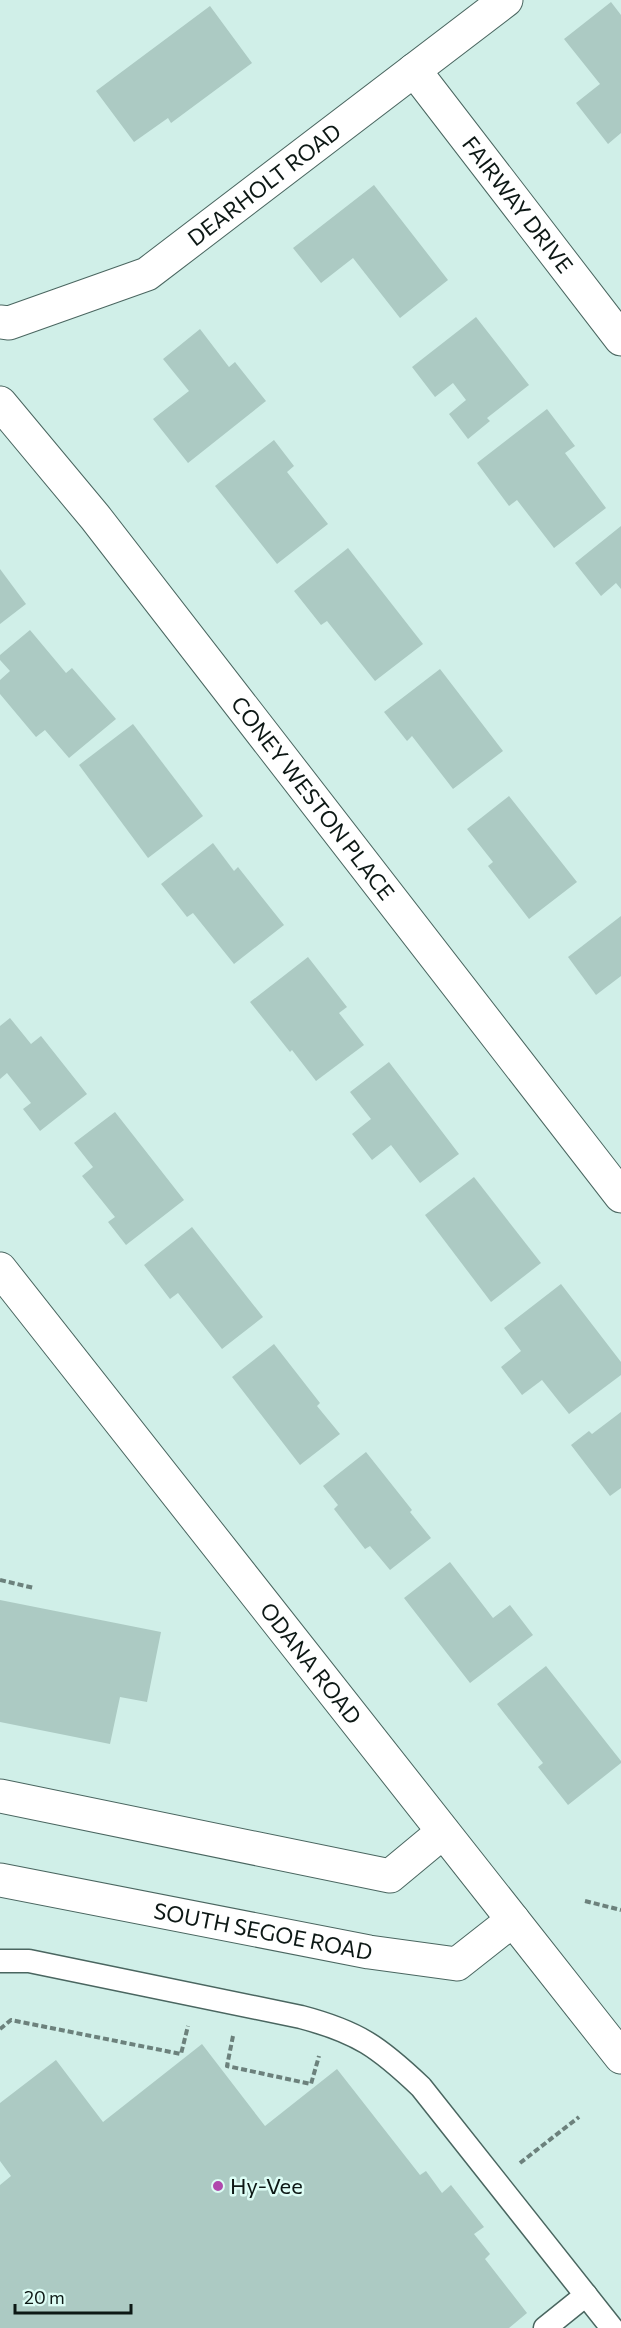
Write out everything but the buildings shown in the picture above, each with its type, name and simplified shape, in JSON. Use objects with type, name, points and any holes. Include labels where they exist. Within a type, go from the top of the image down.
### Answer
[{"type":"street","name":"DEARHOLT ROAD","points":[[0,322],[9,323],[147,274],[506,0]]},
{"type":"street","name":"FAIRWAY DRIVE","points":[[414,70],[621,339]]},
{"type":"street","name":"CONEY WESTON PLACE","points":[[0,404],[102,526],[621,1196]]},
{"type":"street","name":"ODANA ROAD","points":[[0,1269],[621,2057]]},
{"type":"street","points":[[0,1796],[390,1876],[443,1832]]},
{"type":"street","name":"SOUTH SEGOE ROAD","points":[[0,1880],[369,1952],[438,1963],[457,1964],[513,1920]]},
{"type":"lane","points":[[0,1961],[29,1961],[328,2024],[364,2039],[396,2063],[421,2086],[612,2328]]},
{"type":"lane","points":[[545,2328],[586,2295]]},
{"type":"path","points":[[0,1580],[34,1588]]},
{"type":"path","points":[[585,1901],[621,1910]]},
{"type":"path","points":[[0,2029],[11,2020],[181,2054],[187,2025],[199,2028]]},
{"type":"path","points":[[222,2034],[234,2036],[227,2066],[311,2084],[328,2024]]},
{"type":"path","points":[[496,2181],[579,2117]]},
{"type":"place","name":"Hy-Vee","points":[[218,2186]]}]
